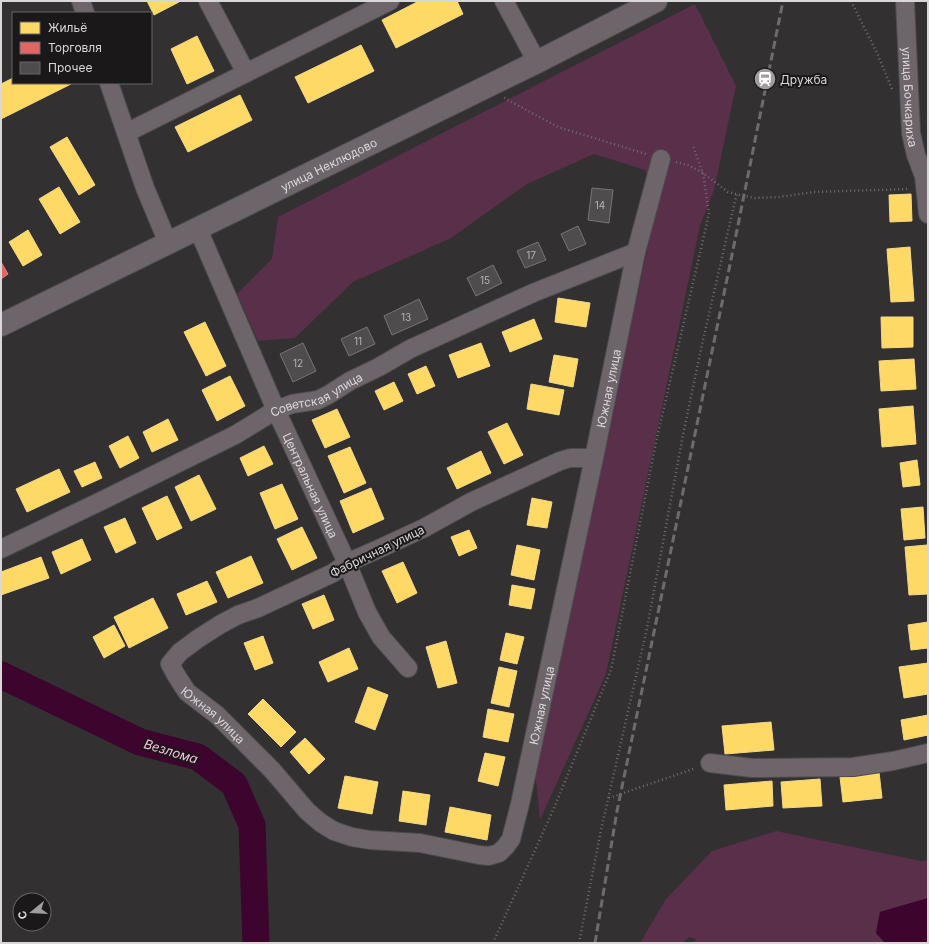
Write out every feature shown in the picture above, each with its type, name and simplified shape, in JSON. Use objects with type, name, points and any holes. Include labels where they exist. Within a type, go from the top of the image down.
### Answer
[{"type":"main road","name":"улица Неклюдово","points":[[1,325],[537,62],[656,1]]},
{"type":"street","points":[[82,1],[85,12]]},
{"type":"street","points":[[208,1],[246,73]]},
{"type":"street","points":[[126,133],[390,1]]},
{"type":"street","points":[[504,1],[537,62]]},
{"type":"street","name":"улица Бочкариха","points":[[905,1],[911,133],[916,155],[926,180],[928,214]]},
{"type":"street","points":[[109,84],[146,188],[168,243]]},
{"type":"street","name":"Южная улица","points":[[170,664],[187,692],[217,715],[272,770],[307,811],[321,824],[334,831],[352,837],[370,840],[420,844],[479,855],[489,856],[499,853],[511,839],[520,804],[594,458],[636,252],[661,159]]},
{"type":"street","name":"Центральная улица","points":[[198,229],[276,410],[347,563],[367,612],[381,637],[408,668]]},
{"type":"street","name":"Советская улица","points":[[1,548],[235,436],[276,410],[292,404],[318,400],[410,349],[533,293],[636,252]]},
{"type":"street","name":"Фабричная улица","points":[[170,664],[180,652],[199,638],[238,615],[258,608],[333,573],[347,563],[424,528],[471,502],[560,461],[570,458],[594,458]]},
{"type":"street","points":[[710,763],[752,768],[853,767],[893,761],[928,753]]},
{"type":"path","points":[[851,1],[878,55],[893,91]]},
{"type":"path","points":[[493,83],[504,99],[558,127],[661,159],[688,165],[703,173],[728,192],[737,193],[744,196],[755,198],[771,197],[926,180]]},
{"type":"path","points":[[493,943],[554,808],[611,670],[656,442],[709,214],[703,173],[693,146]]},
{"type":"path","points":[[579,943],[601,830],[647,628],[683,434],[737,193]]},
{"type":"path","points":[[609,798],[710,763]]},
{"type":"shaded area","points":[[695,4],[736,86],[714,190],[700,226],[606,674],[540,820],[535,770],[656,209],[645,170],[594,154],[527,184],[451,238],[353,282],[295,338],[258,341],[237,294],[272,259],[278,217]]},
{"type":"shaded area","points":[[776,831],[921,861],[928,860],[928,898],[880,912],[876,933],[885,943],[694,943],[696,939],[689,937],[682,943],[640,943],[666,899],[712,851]]},
{"type":"shaded area","points":[[928,898],[928,943],[885,943],[876,933],[880,912]]},
{"type":"building: Жильё","points":[[147,1],[179,1],[179,2],[154,15]]},
{"type":"building: Жильё","points":[[419,1],[457,1],[463,14],[396,48],[382,20]]},
{"type":"building: Жильё","points":[[197,36],[214,71],[187,84],[171,49]]},
{"type":"building: Жильё","points":[[361,45],[374,71],[308,103],[295,77]]},
{"type":"building: Жильё","points":[[12,78],[12,84],[71,84],[1,119],[1,84]]},
{"type":"building: Жильё","points":[[240,95],[252,120],[188,152],[175,127]]},
{"type":"building: Жильё","points":[[67,137],[95,185],[79,195],[50,147]]},
{"type":"building: Жильё","points":[[59,187],[80,222],[60,234],[39,199]]},
{"type":"building: Жильё","points":[[911,194],[912,221],[890,222],[889,195]]},
{"type":"building: Жильё","points":[[28,230],[42,255],[23,266],[9,242]]},
{"type":"building: Жильё","points":[[910,247],[914,301],[891,302],[887,249]]},
{"type":"building: Жильё","points":[[558,298],[590,303],[586,327],[555,322]]},
{"type":"building: Жильё","points":[[881,317],[913,317],[913,347],[882,348]]},
{"type":"building: Жильё","points":[[534,319],[542,339],[510,352],[502,332]]},
{"type":"building: Жильё","points":[[205,322],[226,366],[206,376],[184,332]]},
{"type":"building: Жильё","points":[[481,343],[490,366],[458,378],[449,355]]},
{"type":"building: Жильё","points":[[554,355],[578,359],[573,387],[549,382]]},
{"type":"building: Жильё","points":[[914,359],[916,389],[881,391],[879,361]]},
{"type":"building: Жильё","points":[[426,366],[435,386],[417,394],[408,374]]},
{"type":"building: Жильё","points":[[230,376],[245,406],[217,421],[202,390]]},
{"type":"building: Жильё","points":[[394,382],[403,401],[384,410],[375,391]]},
{"type":"building: Жильё","points":[[531,384],[564,390],[559,415],[527,409]]},
{"type":"building: Жильё","points":[[913,406],[916,444],[882,447],[879,409]]},
{"type":"building: Жильё","points":[[337,409],[350,437],[325,448],[312,420]]},
{"type":"building: Жильё","points":[[168,419],[178,440],[152,452],[143,432]]},
{"type":"building: Жильё","points":[[507,423],[523,455],[504,464],[488,432]]},
{"type":"building: Жильё","points":[[128,436],[139,458],[120,468],[109,446]]},
{"type":"building: Жильё","points":[[264,446],[273,464],[248,476],[240,458]]},
{"type":"building: Жильё","points":[[350,447],[366,483],[344,493],[328,456]]},
{"type":"building: Жильё","points":[[481,451],[491,473],[457,489],[447,468]]},
{"type":"building: Жильё","points":[[917,460],[920,485],[903,487],[900,463]]},
{"type":"building: Жильё","points":[[95,462],[102,478],[82,487],[74,471]]},
{"type":"building: Жильё","points":[[59,469],[70,492],[27,512],[16,489]]},
{"type":"building: Жильё","points":[[199,475],[216,509],[191,521],[175,487]]},
{"type":"building: Жильё","points":[[282,484],[298,519],[275,529],[260,493]]},
{"type":"building: Жильё","points":[[371,488],[384,519],[353,533],[340,501]]},
{"type":"building: Жильё","points":[[167,496],[182,528],[157,540],[142,508]]},
{"type":"building: Жильё","points":[[532,498],[552,502],[547,528],[527,525]]},
{"type":"building: Жильё","points":[[923,507],[925,538],[904,540],[901,509]]},
{"type":"building: Жильё","points":[[125,518],[136,543],[116,553],[104,527]]},
{"type":"building: Жильё","points":[[302,527],[317,558],[292,570],[277,539]]},
{"type":"building: Жильё","points":[[469,530],[477,548],[459,556],[451,537]]},
{"type":"building: Жильё","points":[[82,539],[91,560],[61,574],[52,552]]},
{"type":"building: Жильё","points":[[517,545],[540,550],[534,580],[511,575]]},
{"type":"building: Жильё","points":[[927,545],[928,594],[909,595],[905,547]]},
{"type":"building: Жильё","points":[[251,556],[263,583],[228,598],[216,572]]},
{"type":"building: Жильё","points":[[41,557],[49,578],[1,595],[1,572]]},
{"type":"building: Жильё","points":[[403,562],[417,593],[397,603],[382,571]]},
{"type":"building: Жильё","points":[[207,581],[217,602],[186,615],[177,594]]},
{"type":"building: Жильё","points":[[512,585],[535,589],[531,609],[509,605]]},
{"type":"building: Жильё","points":[[324,595],[334,620],[313,629],[302,604]]},
{"type":"building: Жильё","points":[[153,598],[168,628],[129,648],[114,617]]},
{"type":"building: Жильё","points":[[928,622],[928,648],[911,650],[908,625]]},
{"type":"building: Жильё","points":[[114,625],[125,646],[104,658],[93,637]]},
{"type":"building: Жильё","points":[[506,633],[524,637],[517,664],[500,660]]},
{"type":"building: Жильё","points":[[263,636],[273,663],[255,670],[244,643]]},
{"type":"building: Жильё","points":[[446,641],[457,683],[438,688],[426,647]]},
{"type":"building: Жильё","points":[[349,648],[358,669],[328,682],[319,662]]},
{"type":"building: Жильё","points":[[928,663],[928,694],[904,698],[899,667]]},
{"type":"building: Жильё","points":[[499,667],[517,671],[509,707],[491,703]]},
{"type":"building: Жильё","points":[[368,687],[388,695],[375,730],[355,722]]},
{"type":"building: Жильё","points":[[263,699],[296,732],[281,747],[248,714]]},
{"type":"building: Жильё","points":[[488,709],[514,714],[508,742],[483,737]]},
{"type":"building: Жильё","points":[[928,715],[928,735],[904,740],[901,720]]},
{"type":"building: Жильё","points":[[771,722],[774,750],[725,754],[722,726]]},
{"type":"building: Жильё","points":[[305,738],[325,759],[309,774],[290,752]]},
{"type":"building: Жильё","points":[[485,753],[505,757],[498,786],[478,781]]},
{"type":"building: Жильё","points":[[879,772],[882,798],[843,802],[840,777]]},
{"type":"building: Жильё","points":[[345,776],[378,782],[372,814],[338,808]]},
{"type":"building: Жильё","points":[[820,779],[822,806],[783,808],[781,782]]},
{"type":"building: Жильё","points":[[772,781],[773,806],[726,810],[724,785]]},
{"type":"building: Жильё","points":[[403,791],[430,795],[426,825],[399,821]]},
{"type":"building: Жильё","points":[[450,807],[491,815],[487,840],[445,832]]},
{"type":"building: Торговля","points":[[1,262],[8,274],[1,279]]},
{"type":"building: Прочее","points":[[592,188],[613,190],[609,223],[588,220]]},
{"type":"building: Прочее","points":[[578,226],[586,244],[569,251],[561,234]]},
{"type":"building: Прочее","points":[[538,242],[546,260],[525,268],[517,251]]},
{"type":"building: Прочее","points":[[493,265],[502,283],[476,296],[467,278]]},
{"type":"building: Прочее","points":[[419,299],[428,319],[392,335],[384,316]]},
{"type":"building: Прочее","points":[[367,327],[375,344],[349,356],[341,339]]},
{"type":"building: Прочее","points":[[303,343],[316,371],[293,382],[280,354]]},
{"type":"waterway","name":"Везлома","points":[[1,675],[140,742],[198,757],[234,784],[252,825],[256,943]]},
{"type":"railway","points":[[595,943],[617,811],[783,1]]},
{"type":"place","name":"Дружба","points":[[765,79]]}]
